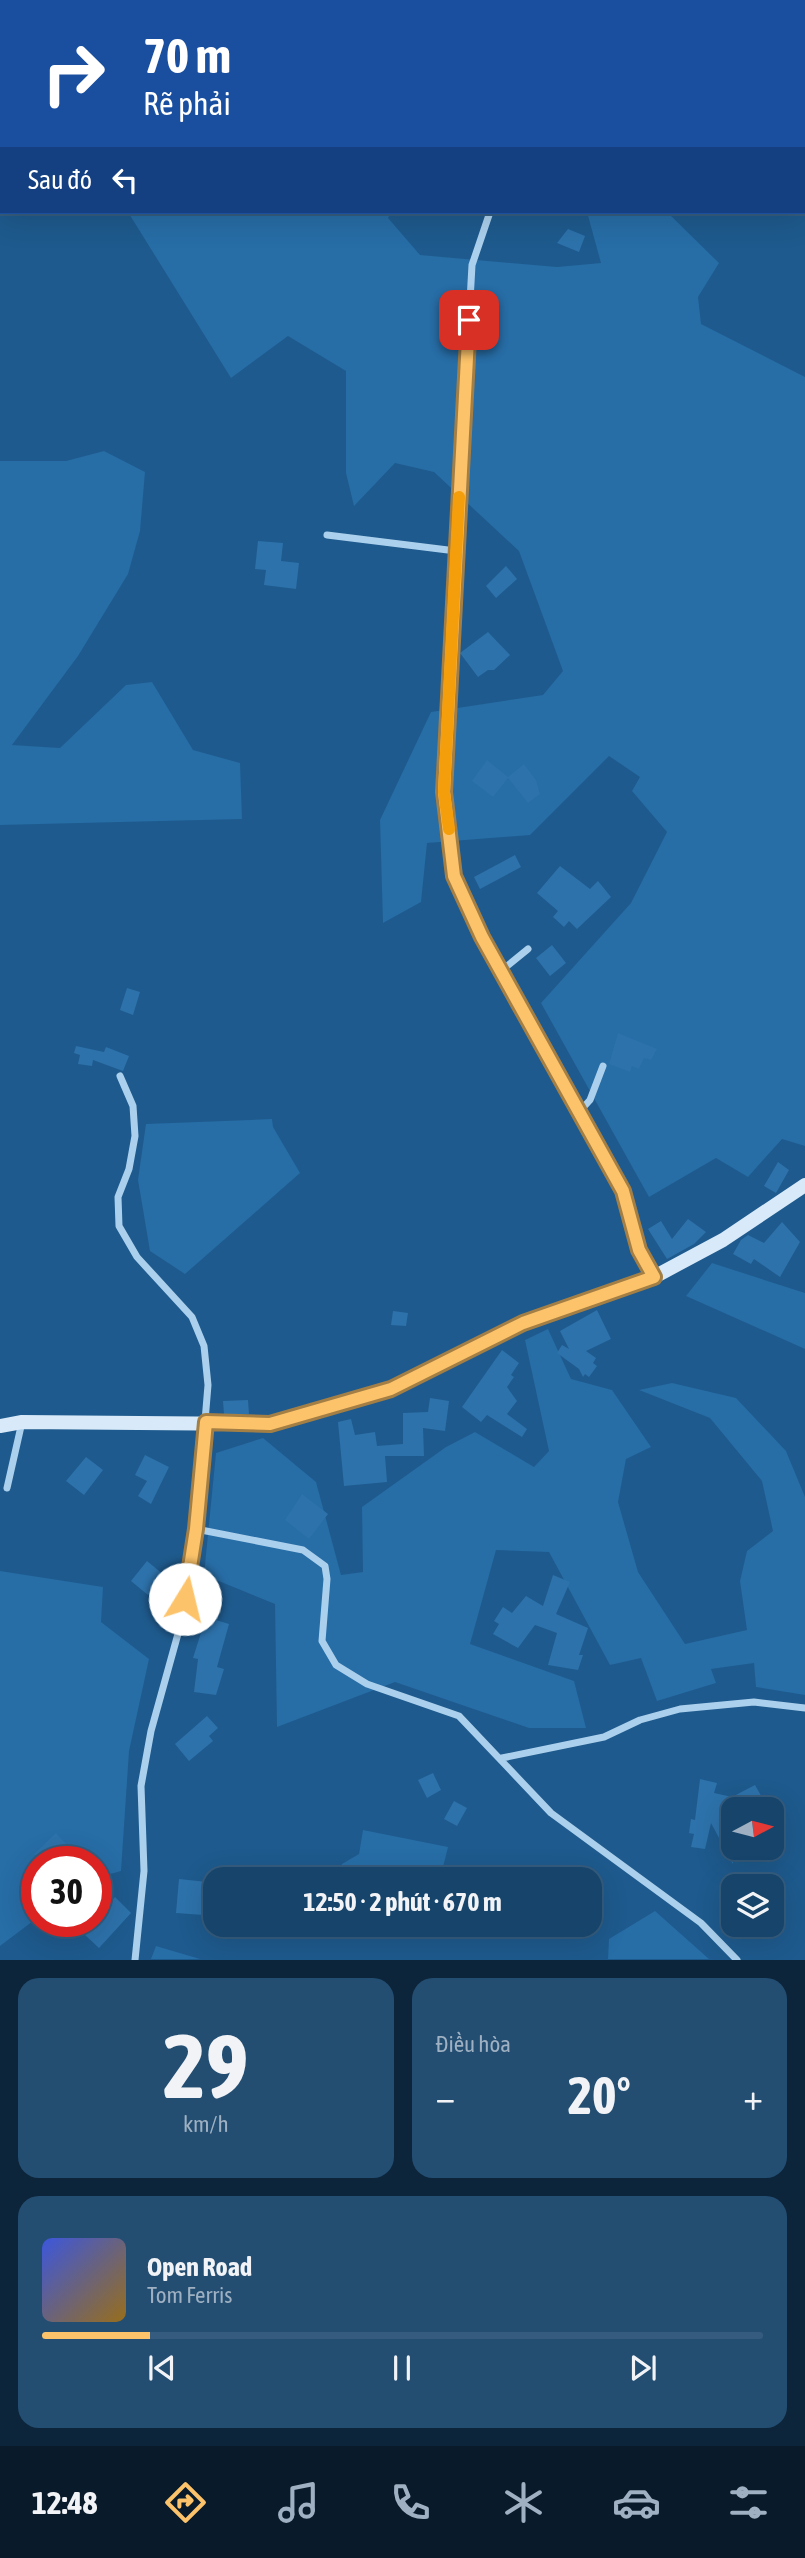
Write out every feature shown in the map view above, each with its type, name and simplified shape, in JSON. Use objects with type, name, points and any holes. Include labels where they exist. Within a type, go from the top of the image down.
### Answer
[{"type":"street","points":[[489,214],[472,265],[456,551],[444,792],[454,876],[501,971],[623,1191],[639,1250],[654,1277]]},
{"type":"street","points":[[327,536],[456,551]]},
{"type":"street","points":[[501,971],[528,949]]},
{"type":"street","points":[[579,1112],[590,1100],[603,1066]]},
{"type":"street","points":[[120,1076],[133,1106],[135,1136],[129,1169],[118,1197],[119,1226],[137,1257],[192,1317],[204,1346],[208,1385],[196,1529],[181,1623],[151,1731],[141,1786],[144,1871],[135,1959]]},
{"type":"street","points":[[0,1426],[22,1422],[270,1424],[391,1389],[523,1323],[654,1277],[723,1241],[803,1190]]},
{"type":"street","points":[[7,1488],[22,1422]]},
{"type":"street","points":[[196,1529],[303,1550],[315,1556],[325,1566],[327,1579],[322,1641],[336,1665],[367,1684],[460,1716],[551,1813],[701,1923],[737,1959]]},
{"type":"street","points":[[502,1758],[592,1740],[640,1720],[680,1709],[754,1702],[805,1708]]},
{"type":"shaded area","points":[[129,214],[390,214],[388,218],[420,255],[557,267],[601,263],[588,214],[669,214],[719,263],[698,297],[701,324],[805,377],[805,1146],[782,1139],[748,1177],[716,1158],[649,1197],[541,1003],[631,903],[667,832],[632,791],[640,777],[609,756],[530,835],[427,843],[421,902],[383,923],[380,820],[431,712],[543,695],[563,671],[519,551],[434,472],[395,463],[354,506],[346,473],[346,371],[288,336],[231,378]]},
{"type":"shaded area","points":[[104,451],[145,472],[140,531],[128,574],[78,656],[12,745],[60,748],[126,685],[152,682],[193,750],[240,763],[242,819],[0,825],[0,461],[66,461]]},
{"type":"shaded area","points":[[272,1119],[273,1127],[300,1173],[185,1274],[150,1251],[138,1180],[146,1124]]},
{"type":"shaded area","points":[[712,1263],[805,1293],[805,1349],[686,1296]]},
{"type":"shaded area","points":[[548,1329],[571,1379],[612,1390],[651,1447],[626,1459],[618,1502],[638,1572],[685,1644],[747,1630],[740,1581],[747,1551],[773,1531],[762,1481],[710,1418],[639,1390],[672,1383],[736,1398],[786,1451],[805,1497],[805,1695],[756,1687],[754,1663],[711,1669],[716,1683],[657,1701],[641,1658],[610,1665],[549,1552],[496,1550],[470,1644],[574,1681],[586,1728],[529,1728],[395,1682],[277,1727],[275,1604],[204,1575],[216,1453],[263,1438],[316,1482],[341,1575],[363,1572],[362,1507],[446,1447],[475,1432],[534,1467],[549,1451],[525,1340]]},
{"type":"shaded area","points":[[0,1571],[103,1587],[101,1622],[149,1659],[129,1751],[121,1871],[112,1874],[112,1846],[21,1846],[21,1930],[0,1946]]},
{"type":"shaded area","points":[[363,1830],[448,1847],[443,1867],[341,1867],[359,1854]]},
{"type":"shaded area","points":[[655,1911],[709,1959],[608,1959],[609,1939]]},
{"type":"shaded area","points":[[156,1946],[200,1959],[151,1959]]},
{"type":"building","points":[[568,229],[585,236],[579,252],[557,243]]},
{"type":"building","points":[[258,541],[283,543],[281,561],[299,563],[296,589],[264,585],[266,570],[255,569]]},
{"type":"building","points":[[506,566],[517,579],[496,598],[486,586]]},
{"type":"building","points":[[488,632],[510,655],[494,670],[488,670],[478,677],[460,653]]},
{"type":"building","points":[[487,760],[508,777],[524,764],[536,780],[540,794],[528,803],[508,778],[493,797],[472,781]]},
{"type":"building","points":[[515,855],[521,867],[480,889],[474,877]]},
{"type":"building","points":[[560,866],[590,889],[598,881],[611,897],[577,929],[569,921],[564,927],[553,917],[558,911],[537,893]]},
{"type":"building","points":[[552,945],[566,963],[550,976],[536,958]]},
{"type":"building","points":[[127,988],[140,992],[133,1015],[120,1010]]},
{"type":"building","points":[[618,1033],[657,1049],[651,1060],[644,1058],[639,1069],[632,1066],[630,1072],[609,1064]]},
{"type":"building","points":[[76,1046],[104,1052],[106,1047],[129,1056],[123,1071],[93,1060],[92,1066],[78,1064],[80,1055],[74,1053]]},
{"type":"building","points":[[778,1162],[789,1170],[776,1193],[764,1186]]},
{"type":"building","points":[[688,1219],[706,1232],[694,1244],[667,1259],[648,1229],[661,1221],[672,1239]]},
{"type":"building","points":[[782,1222],[800,1242],[780,1277],[754,1259],[751,1264],[733,1254],[741,1240],[748,1235],[764,1243]]},
{"type":"building","points":[[597,1310],[611,1339],[586,1351],[596,1358],[593,1363],[597,1366],[589,1377],[585,1374],[583,1377],[579,1369],[557,1353],[562,1345],[569,1349],[560,1331]]},
{"type":"building","points":[[393,1311],[408,1313],[406,1326],[391,1325]]},
{"type":"building","points":[[502,1350],[519,1363],[507,1387],[517,1401],[507,1414],[527,1429],[522,1437],[487,1415],[481,1422],[462,1407]]},
{"type":"building","points":[[430,1398],[449,1401],[445,1431],[423,1428],[424,1456],[385,1456],[387,1482],[344,1486],[338,1422],[351,1419],[355,1435],[375,1432],[377,1446],[403,1444],[403,1413],[428,1412]]},
{"type":"building","points":[[248,1400],[249,1414],[224,1414],[223,1401]]},
{"type":"building","points":[[145,1455],[169,1467],[151,1504],[138,1496],[147,1481],[135,1475]]},
{"type":"building","points":[[86,1457],[103,1470],[84,1495],[66,1481]]},
{"type":"building","points":[[302,1494],[328,1514],[309,1539],[285,1520]]},
{"type":"building","points":[[147,1561],[164,1575],[148,1595],[131,1581]]},
{"type":"building","points":[[553,1575],[570,1582],[556,1614],[588,1628],[579,1655],[583,1655],[578,1670],[548,1665],[557,1633],[535,1625],[518,1648],[493,1634],[499,1624],[494,1621],[503,1607],[512,1613],[526,1596],[543,1606]]},
{"type":"building","points":[[206,1617],[229,1624],[217,1667],[224,1669],[216,1695],[194,1692],[198,1659],[193,1658]]},
{"type":"building","points":[[207,1716],[218,1728],[209,1736],[213,1741],[189,1761],[175,1744]]},
{"type":"building","points":[[433,1773],[441,1790],[427,1798],[418,1780]]},
{"type":"building","points":[[700,1779],[717,1783],[714,1793],[732,1797],[721,1797],[721,1842],[711,1823],[705,1849],[691,1847],[694,1834],[689,1833],[691,1819],[695,1820]]},
{"type":"building","points":[[755,1785],[762,1797],[732,1797]]},
{"type":"building","points":[[454,1801],[467,1808],[457,1826],[444,1819]]},
{"type":"building","points":[[56,1833],[68,1846],[42,1846]]},
{"type":"building","points":[[179,1879],[203,1882],[203,1915],[176,1913]]},
{"type":"building","points":[[115,1897],[131,1913],[112,1934],[112,1900]]},
{"type":"building","points":[[87,1937],[109,1937],[99,1948]]},
{"type":"slow traffic","points":[[449,829],[444,792],[459,497]]},
{"type":"route","points":[[185,1599],[196,1529],[206,1422],[270,1424],[391,1389],[523,1323],[654,1277],[639,1250],[623,1191],[482,937],[454,876],[444,792],[469,320]]}]
